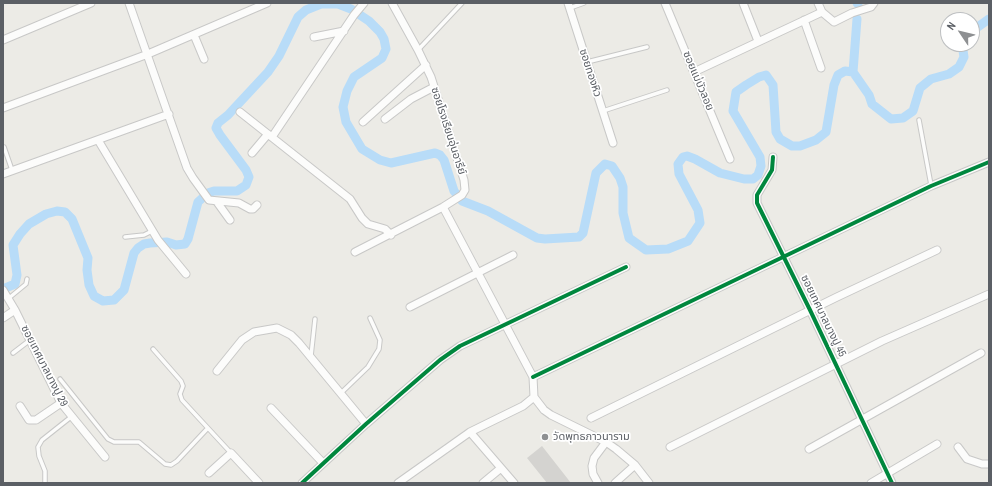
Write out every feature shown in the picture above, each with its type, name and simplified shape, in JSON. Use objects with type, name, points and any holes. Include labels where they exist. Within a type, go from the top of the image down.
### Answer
[{"type":"street","points":[[3,40],[91,3]]},
{"type":"street","points":[[129,3],[187,168],[206,198],[217,202],[239,203],[253,209],[257,206]]},
{"type":"street","points":[[3,108],[148,54],[267,3]]},
{"type":"street","name":"ซอยโรงเรียนอุ่นอารีย์","points":[[356,252],[443,207],[459,197],[465,190],[464,180],[426,65],[392,3]]},
{"type":"street","name":"ซอยแม่บัวลอย","points":[[665,3],[730,159]]},
{"type":"street","points":[[743,3],[758,41]]},
{"type":"street","points":[[818,3],[822,12],[832,21],[837,22],[852,13],[871,7],[874,3]]},
{"type":"street","points":[[252,153],[270,136],[362,5]]},
{"type":"street","name":"ซอยทองหิว","points":[[569,6],[613,143]]},
{"type":"street","points":[[694,72],[822,12]]},
{"type":"street","points":[[804,20],[821,68]]},
{"type":"street","points":[[314,37],[344,31]]},
{"type":"street","points":[[194,35],[204,59]]},
{"type":"street","points":[[362,122],[426,65]]},
{"type":"street","points":[[385,120],[411,99],[434,87]]},
{"type":"street","points":[[240,112],[350,199],[362,218],[368,224],[385,229],[391,235]]},
{"type":"street","points":[[3,174],[169,114]]},
{"type":"street","points":[[98,140],[152,231],[186,274]]},
{"type":"street","name":"ซอยเทศบาลบางปู 45","points":[[773,157],[772,170],[757,195],[757,203],[810,310],[892,483]]},
{"type":"street","points":[[533,377],[784,258],[931,186],[989,162]]},
{"type":"street","points":[[217,202],[230,220]]},
{"type":"street","points":[[443,207],[479,272],[533,377],[534,397],[544,410],[551,415],[606,442],[635,465],[650,483]]},
{"type":"street","points":[[591,418],[810,310],[937,250]]},
{"type":"street","points":[[410,307],[513,255]]},
{"type":"street","points":[[302,483],[366,424],[440,360],[460,346],[626,267]]},
{"type":"street","name":"ซอยเทศบาลบางปู 29","points":[[3,290],[9,297],[61,402],[71,417],[105,457]]},
{"type":"street","points":[[670,447],[882,341],[989,294]]},
{"type":"street","points":[[3,318],[15,310]]},
{"type":"street","points":[[217,371],[242,340],[254,332],[277,328],[291,335],[366,424]]},
{"type":"street","points":[[809,449],[981,353]]},
{"type":"street","points":[[398,483],[470,432],[523,406],[534,397]]},
{"type":"street","points":[[20,406],[30,420],[36,420],[61,402]]},
{"type":"street","points":[[271,408],[323,464]]},
{"type":"street","points":[[470,432],[514,483]]},
{"type":"street","points":[[598,483],[593,474],[592,466],[594,458],[606,442]]},
{"type":"street","points":[[871,483],[937,444]]},
{"type":"street","points":[[958,447],[967,459],[978,463],[989,464]]},
{"type":"street","points":[[209,473],[231,453],[255,481]]},
{"type":"street","points":[[615,483],[635,465]]},
{"type":"street","points":[[483,483],[501,468]]},
{"type":"lane","points":[[418,50],[462,3]]},
{"type":"lane","points":[[569,6],[584,3]]},
{"type":"lane","points":[[587,62],[647,47]]},
{"type":"lane","points":[[603,112],[667,90]]},
{"type":"lane","points":[[919,120],[931,186]]},
{"type":"lane","points":[[4,147],[12,170]]},
{"type":"lane","points":[[125,237],[144,235],[152,231]]},
{"type":"lane","points":[[9,297],[26,284],[27,279]]},
{"type":"lane","points":[[341,393],[368,367],[375,358],[379,349],[380,340],[370,318]]},
{"type":"lane","points":[[311,357],[315,319]]},
{"type":"lane","points":[[13,353],[30,340]]},
{"type":"lane","points":[[153,349],[181,381],[183,386],[180,394],[182,400],[207,429],[231,453]]},
{"type":"lane","points":[[60,379],[108,438],[114,442],[140,442],[165,464],[171,465],[177,462],[207,429]]},
{"type":"lane","points":[[45,483],[45,471],[39,456],[38,447],[42,440],[71,417]]},
{"type":"building","points":[[542,446],[571,483],[547,483],[527,458]]},
{"type":"waterway","points":[[3,289],[15,284],[17,275],[13,245],[20,234],[29,224],[46,214],[57,211],[65,212],[72,219],[88,258],[87,270],[89,285],[94,296],[103,301],[114,300],[124,290],[134,253],[138,248],[144,244],[150,243],[167,242],[176,245],[185,244],[188,239],[198,202],[208,193],[214,191],[237,191],[246,185],[249,177],[246,170],[220,135],[216,128],[218,123],[228,115],[268,72],[279,56],[298,17],[306,10],[321,4],[338,4],[351,9],[369,21],[380,32],[384,39],[386,49],[382,58],[354,77],[347,91],[343,107],[346,122],[362,149],[380,160],[391,163],[435,153],[440,155],[444,160],[454,191],[462,201],[488,211],[537,238],[545,239],[579,237],[583,233],[596,173],[605,164],[612,166],[620,178],[623,187],[623,213],[629,238],[646,250],[668,249],[688,241],[700,223],[698,210],[679,174],[678,164],[683,157],[687,156],[695,159],[720,173],[744,179],[753,179],[758,175],[761,166],[760,157],[733,111],[736,92],[746,85],[759,77],[766,75],[773,85],[776,132],[780,139],[792,146],[800,146],[816,140],[826,132],[834,85],[838,75],[845,71],[853,72],[869,95],[872,104],[891,119],[903,118],[913,111],[920,88],[931,79],[949,74],[959,67],[964,57],[963,52]]},
{"type":"waterway","points":[[853,72],[857,19]]},
{"type":"waterway","points":[[980,25],[989,19]]},
{"type":"cycle path","points":[[773,157],[772,170],[757,195],[757,203],[810,310],[892,483]]},
{"type":"cycle path","points":[[533,377],[931,186],[989,162]]},
{"type":"cycle path","points":[[302,483],[366,424],[440,360],[460,346],[626,267]]},
{"type":"place","name":"วัดพุทธภาวนาราม","points":[[545,437]]}]
